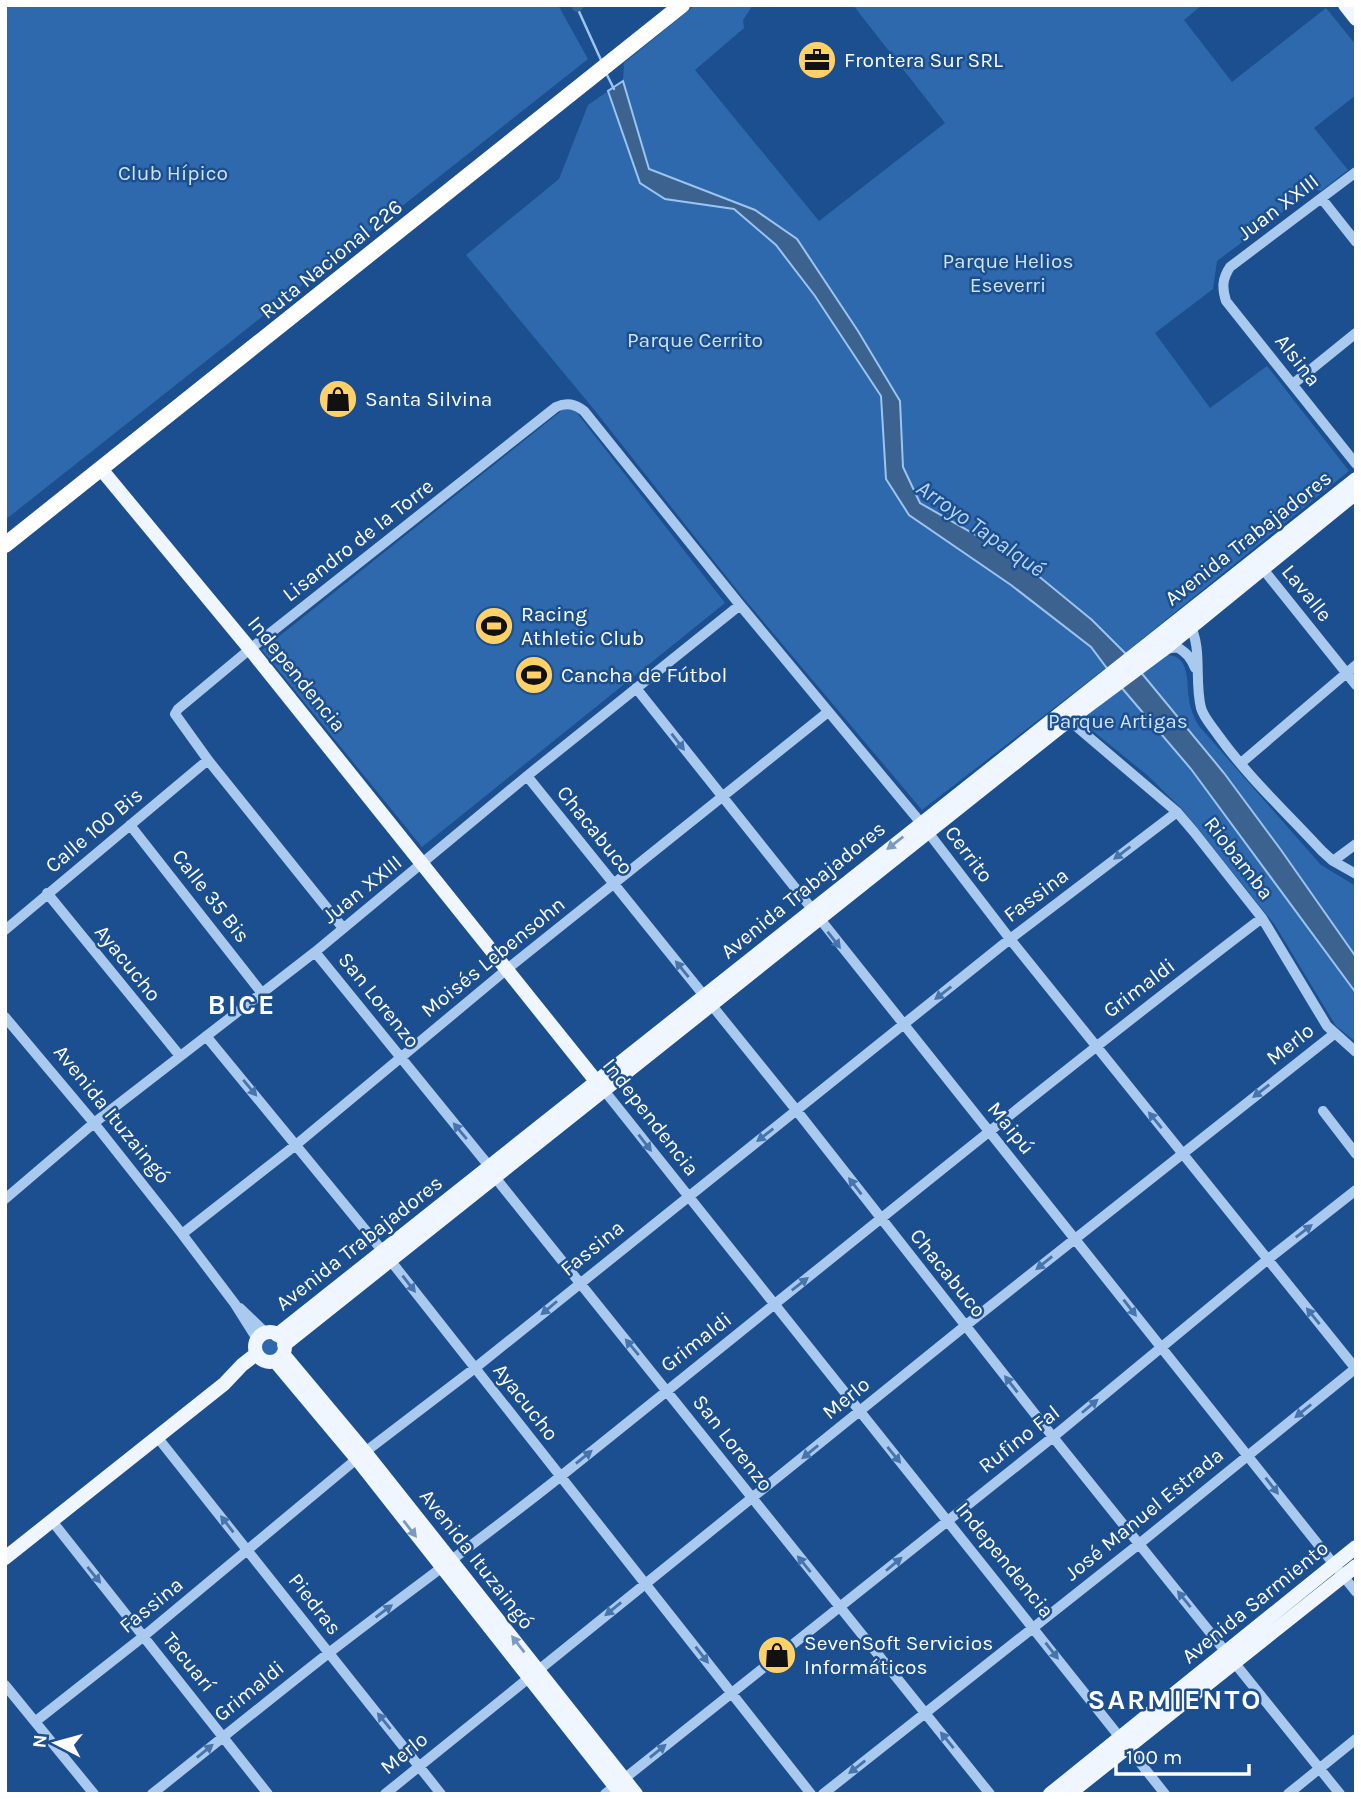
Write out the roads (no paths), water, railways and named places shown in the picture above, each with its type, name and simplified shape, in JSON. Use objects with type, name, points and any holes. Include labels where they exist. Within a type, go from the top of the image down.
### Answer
[{"type":"highway","name":"Ruta Nacional 226","points":[[5,545],[682,5]]},
{"type":"main road","points":[[1345,5],[1356,19]]},
{"type":"main road","name":"Independencia","points":[[101,470],[250,649],[599,1085]]},
{"type":"main road","name":"Avenida Trabajadores","points":[[1260,564],[1356,479]]},
{"type":"main road","name":"Avenida Trabajadores","points":[[5,1558],[225,1384],[246,1373],[270,1347],[1087,699],[1356,493]]},
{"type":"main road","name":"Avenida Ituzaingó","points":[[270,1347],[361,1455],[533,1674],[616,1788],[636,1794]]},
{"type":"main road","name":"Avenida Sarmiento","points":[[1230,1658],[1356,1547]]},
{"type":"main road","name":"Avenida Sarmiento","points":[[1050,1794],[1124,1742],[1230,1658],[1356,1566]]},
{"type":"main road","name":"Avenida Sarmiento","points":[[1069,1794],[1124,1742]]},
{"type":"street","name":"Juan XXIII","points":[[1224,275],[1230,267],[1356,173]]},
{"type":"street","points":[[1322,199],[1356,242]]},
{"type":"street","name":"Alsina","points":[[1224,275],[1226,300],[1356,464]]},
{"type":"street","points":[[1293,384],[1356,333]]},
{"type":"street","name":"Cerrito","points":[[570,404],[584,411],[925,828],[1095,1046],[1356,1368]]},
{"type":"street","name":"Lisandro de la Torre","points":[[175,714],[250,649],[556,407],[570,404]]},
{"type":"street","name":"Lavalle","points":[[1260,564],[1356,685]]},
{"type":"street","name":"Juan XXIII","points":[[5,1199],[94,1123],[315,952],[527,776],[740,605]]},
{"type":"street","points":[[1188,621],[1196,640],[1196,672],[1201,708],[1206,717],[1241,763],[1334,861],[1356,874]]},
{"type":"street","points":[[1157,648],[1177,647],[1191,658],[1196,672]]},
{"type":"street","points":[[1241,763],[1356,665]]},
{"type":"street","name":"Maipú","points":[[636,688],[1356,1592]]},
{"type":"street","name":"Moisés Lebensohn","points":[[182,1234],[297,1144],[506,970],[828,712]]},
{"type":"street","name":"San Lorenzo","points":[[175,714],[208,760],[343,928]]},
{"type":"street","name":"Riobamba","points":[[1065,717],[1177,812],[1262,918],[1334,1034],[1356,1052]]},
{"type":"street","name":"Calle 100 Bis","points":[[5,930],[208,760]]},
{"type":"street","name":"Chacabuco","points":[[527,776],[1340,1794]]},
{"type":"street","name":"Fassina","points":[[36,1721],[144,1636],[361,1455],[475,1368],[1010,939],[1177,812]]},
{"type":"street","name":"Calle 35 Bis","points":[[130,825],[261,992]]},
{"type":"street","points":[[1334,861],[1356,844]]},
{"type":"street","name":"Ayacucho","points":[[47,893],[180,1056]]},
{"type":"street","name":"Grimaldi","points":[[152,1794],[329,1653],[560,1477],[1095,1046],[1262,918]]},
{"type":"street","name":"San Lorenzo","points":[[315,952],[990,1794]]},
{"type":"street","name":"Avenida Ituzaingó","points":[[7,1023],[94,1123],[270,1347]]},
{"type":"street","name":"Merlo","points":[[384,1794],[1181,1153],[1334,1034]]},
{"type":"street","name":"Ayacucho","points":[[206,1036],[387,1255],[811,1794]]},
{"type":"street","name":"Independencia","points":[[599,1085],[1165,1794]]},
{"type":"street","points":[[1323,1111],[1356,1154]]},
{"type":"street","name":"Rufino Fal","points":[[616,1788],[946,1520],[1053,1437],[1267,1259],[1356,1190]]},
{"type":"street","name":"José Manuel Estrada","points":[[823,1794],[1356,1368]]},
{"type":"street","name":"Piedras","points":[[158,1438],[442,1794]]},
{"type":"street","name":"Tacuarí","points":[[52,1521],[268,1794]]},
{"type":"street","points":[[5,1685],[94,1794]]},
{"type":"street","points":[[1288,1794],[1356,1739]]},
{"type":"waterway","name":"Arroyo Tapalqué","points":[[576,5],[601,60]]},
{"type":"waterway","name":"Arroyo Tapalqué","points":[[606,73],[614,89]]},
{"type":"place","name":"Frontera Sur SRL","points":[[817,60]]},
{"type":"place","name":"Santa Silvina","points":[[338,399]]},
{"type":"place","name":"Racing Athletic Club","points":[[494,626]]},
{"type":"place","name":"Cancha de Fútbol","points":[[534,675]]},
{"type":"place","name":"SevenSoft Servicios Informáticos","points":[[777,1655]]},
{"type":"district","name":"BICE","points":[[242,1004]]},
{"type":"district","name":"SARMIENTO","points":[[1175,1699]]},
{"type":"park label","name":"Club Hípico","points":[[173,173]]},
{"type":"park label","name":"Parque Helios Eseverri","points":[[1008,273]]},
{"type":"park label","name":"Parque Cerrito","points":[[695,340]]},
{"type":"park label","name":"Parque Artigas","points":[[1118,721]]}]
